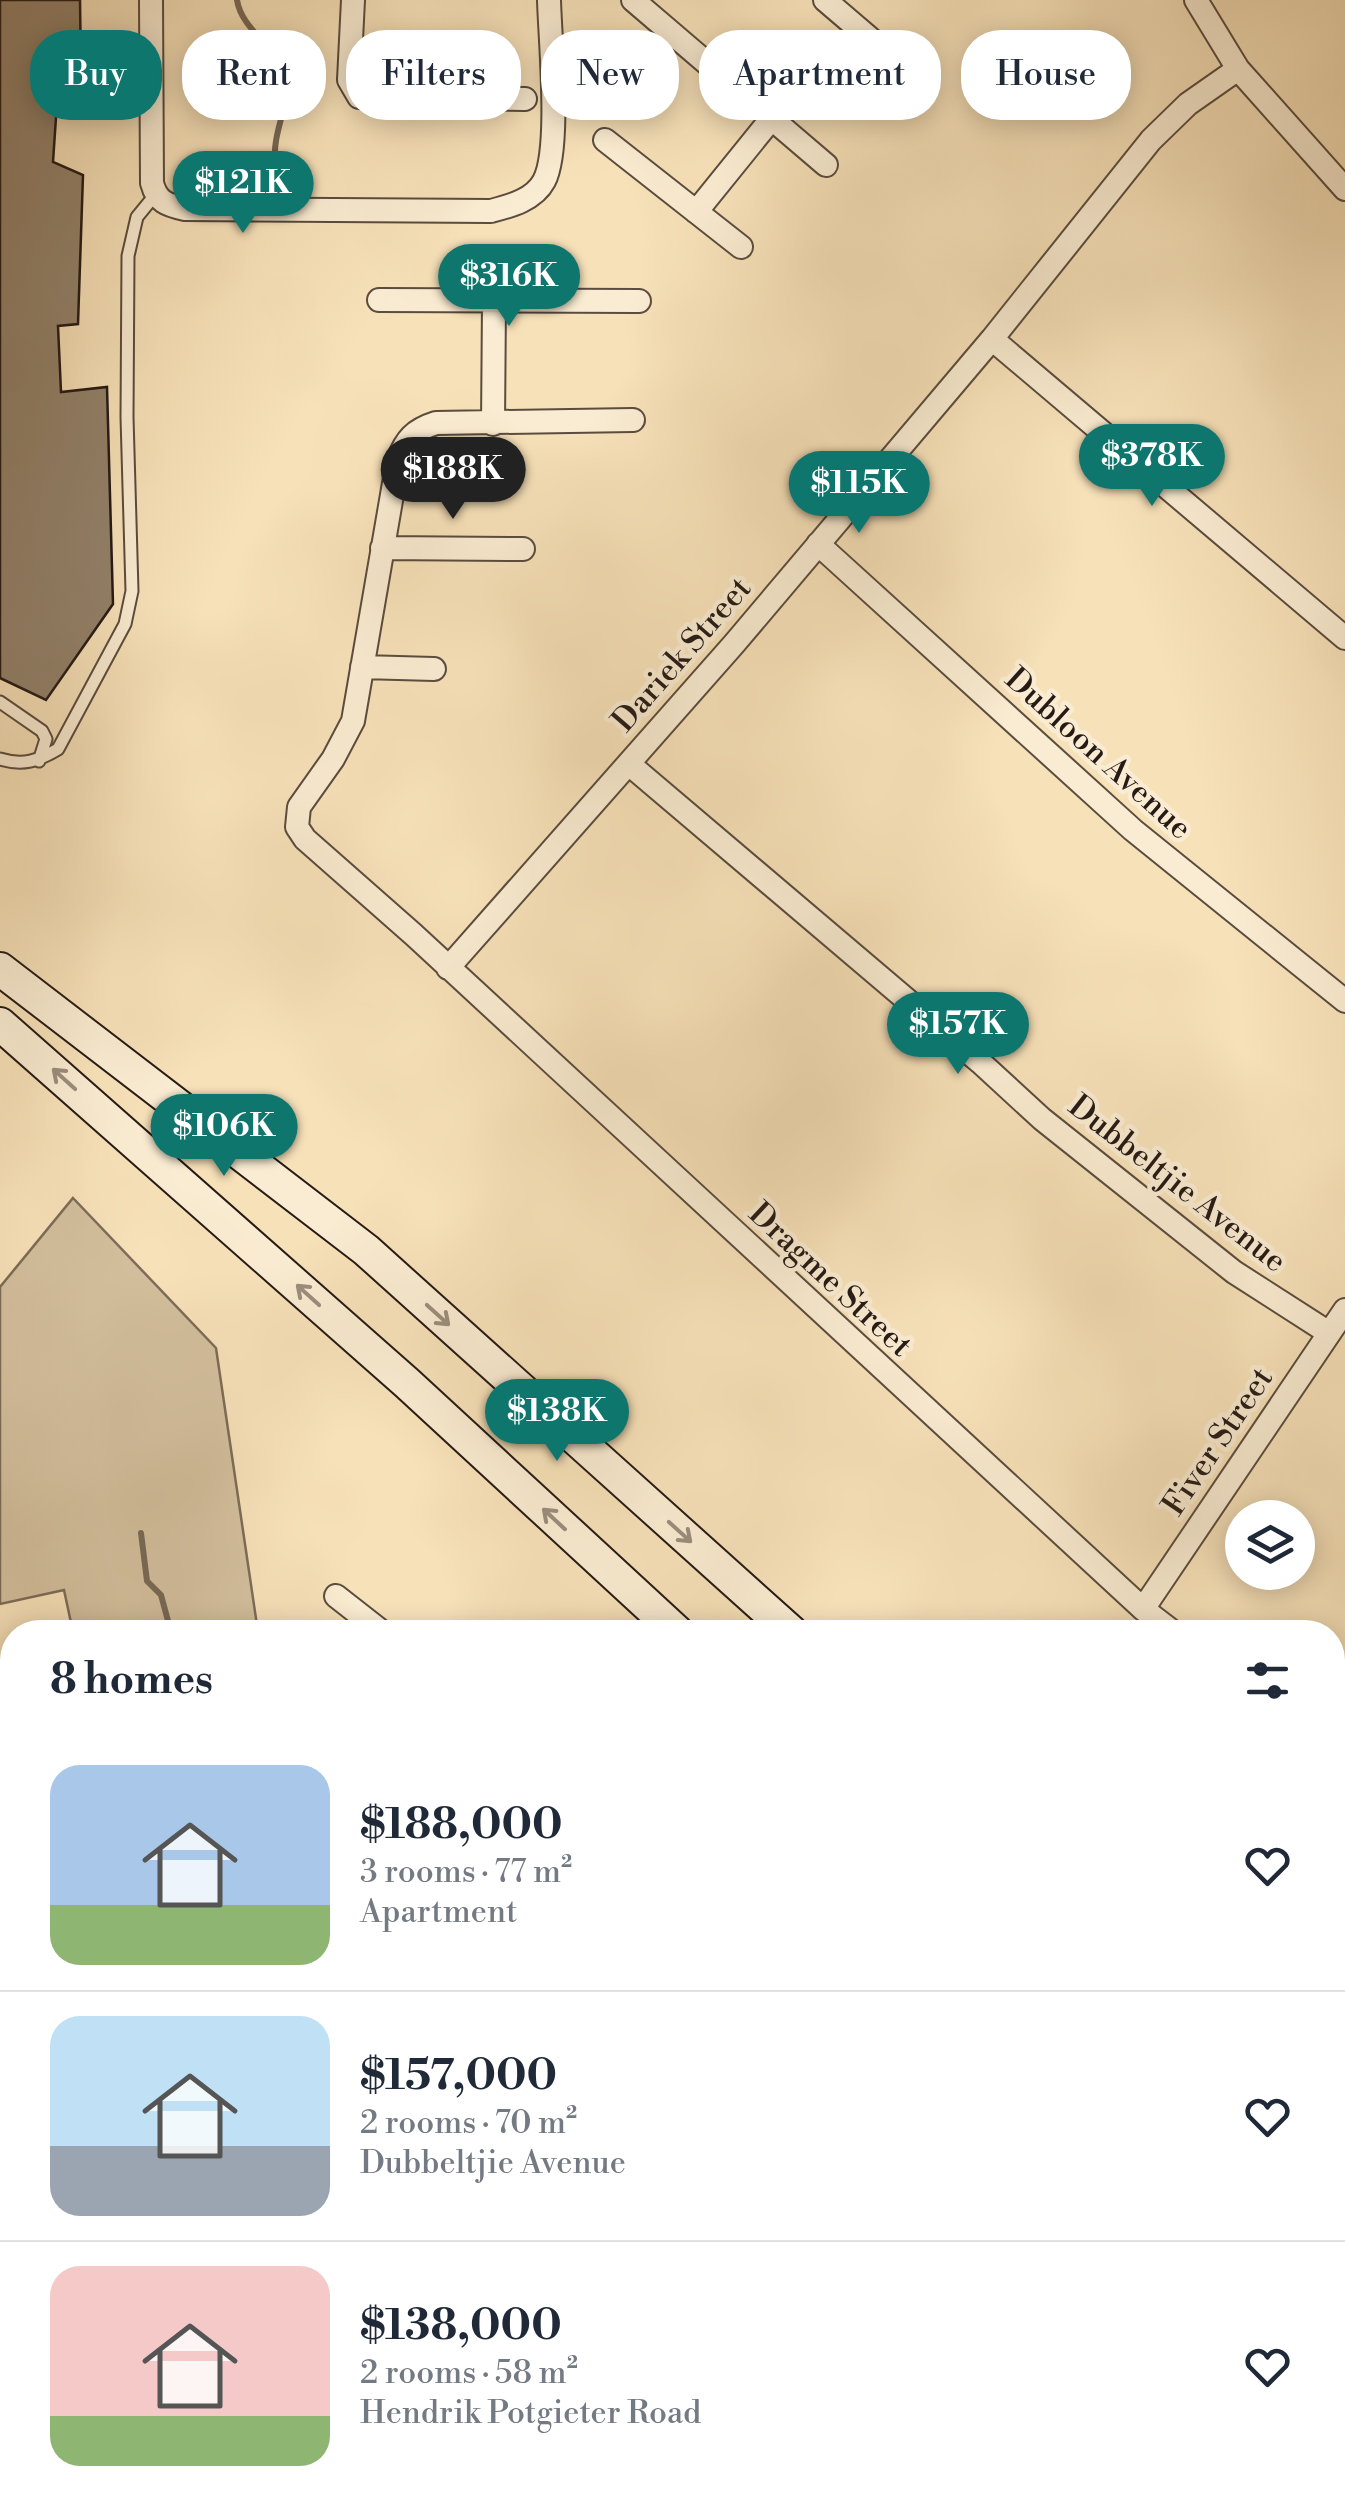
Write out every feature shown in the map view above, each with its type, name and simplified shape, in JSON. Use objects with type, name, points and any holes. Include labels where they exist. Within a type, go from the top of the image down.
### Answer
[{"type":"main road","points":[[0,969],[366,1250],[778,1620]]},
{"type":"main road","points":[[0,1024],[407,1383],[664,1620]]},
{"type":"street","points":[[151,0],[152,183],[162,202],[185,209],[491,210],[520,204],[544,183],[551,154],[549,0]]},
{"type":"street","points":[[353,0],[348,80],[359,97],[525,100]]},
{"type":"street","points":[[634,0],[699,56]]},
{"type":"street","points":[[1196,0],[1238,69],[1345,188]]},
{"type":"street","points":[[840,5],[866,30]]},
{"type":"street","name":"Dariek Street","points":[[448,968],[630,764],[992,339],[1150,140],[1188,104],[1238,69]]},
{"type":"street","points":[[696,212],[770,120]]},
{"type":"street","points":[[774,120],[826,165]]},
{"type":"street","points":[[605,140],[741,247]]},
{"type":"street","points":[[379,300],[639,301]]},
{"type":"street","points":[[493,424],[494,303]]},
{"type":"street","points":[[992,339],[1345,638]]},
{"type":"street","name":"Dragme Street","points":[[634,420],[436,423],[418,429],[406,440],[398,460],[353,722],[298,807],[297,828],[1158,1620]]},
{"type":"street","name":"Dubloon Avenue","points":[[818,544],[1133,830],[1345,1001]]},
{"type":"street","points":[[382,548],[523,549]]},
{"type":"street","points":[[362,668],[434,669]]},
{"type":"street","name":"Dubbeltjie Avenue","points":[[630,764],[1069,1141],[1234,1272],[1329,1333]]},
{"type":"street","name":"Fiver Street","points":[[1144,1610],[1345,1310]]},
{"type":"street","points":[[336,1596],[367,1620]]},
{"type":"lane","points":[[0,758],[14,763],[39,761],[58,749],[125,624],[132,591],[128,256],[138,217],[155,195]]},
{"type":"lane","points":[[0,702],[42,731],[46,739],[39,761]]},
{"type":"shaded area","points":[[73,1198],[216,1348],[256,1620],[70,1620],[64,1590],[0,1604],[0,1287]]},
{"type":"building","points":[[0,0],[80,0],[80,30],[30,30],[30,120],[56,120],[53,162],[83,175],[78,324],[58,326],[61,392],[107,387],[113,604],[46,700],[0,678]]},
{"type":"waterway","points":[[237,0],[249,26],[280,65],[286,84],[276,141],[275,196]]},
{"type":"waterway","points":[[141,1533],[147,1581],[161,1595],[168,1620]]}]
